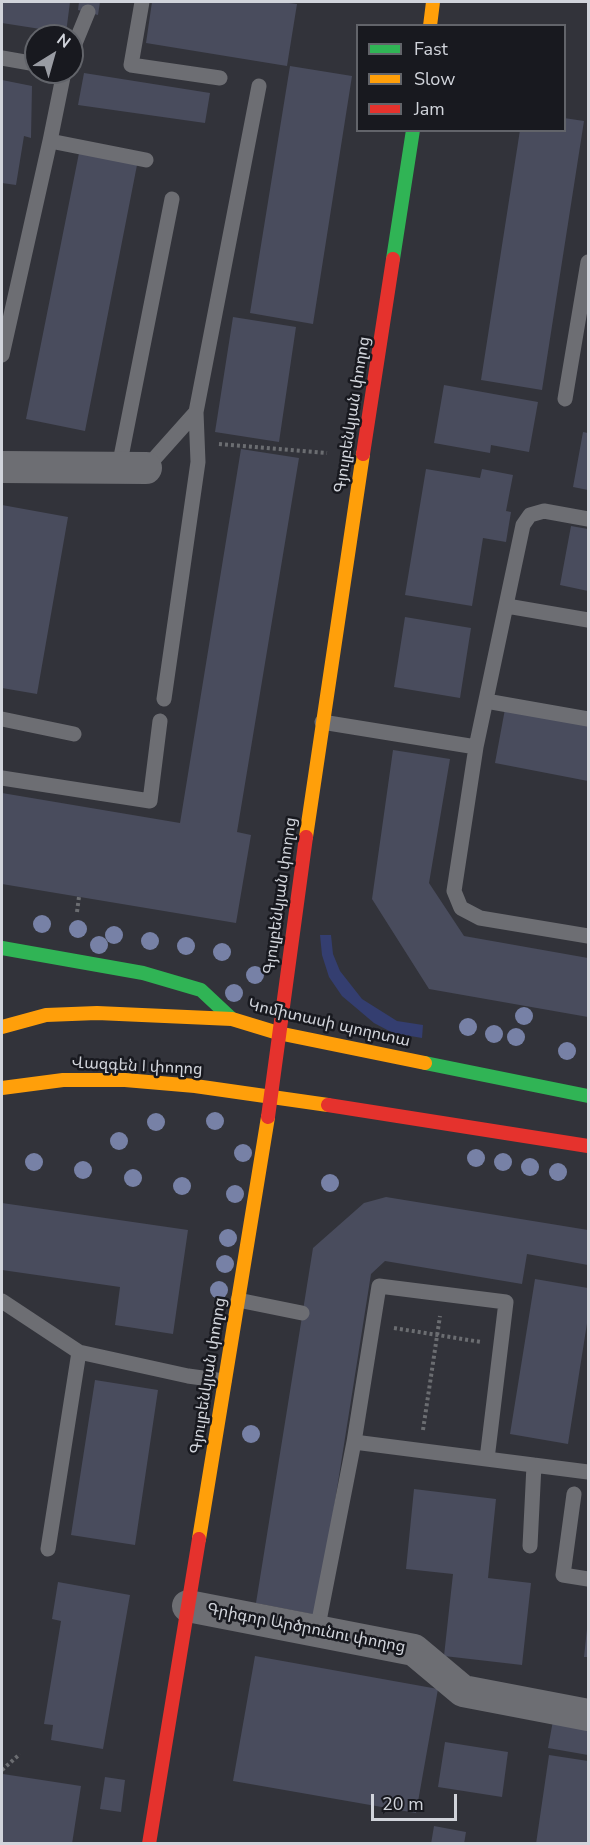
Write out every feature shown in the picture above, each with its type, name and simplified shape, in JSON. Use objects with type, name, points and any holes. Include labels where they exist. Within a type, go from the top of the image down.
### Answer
[{"type":"street","points":[[429,24],[433,2]]},
{"type":"street","name":"Գյուլբենկյան փողոց","points":[[149,1844],[271,1096],[322,722],[413,132]]},
{"type":"street","points":[[2,467],[133,467]]},
{"type":"street","name":"Կոմիտասի պողոտա","points":[[2,948],[143,973],[201,990],[232,1018],[278,1033],[588,1096]]},
{"type":"street","points":[[2,1027],[46,1015],[97,1013],[232,1018]]},
{"type":"street","name":"Վազգեն I փողոց","points":[[2,1088],[63,1080],[125,1080],[271,1096]]},
{"type":"street","points":[[271,1096],[588,1146]]},
{"type":"street","name":"Գրիգոր Արծրունու փողոց","points":[[188,1606],[414,1650],[463,1691],[588,1715]]},
{"type":"lane","points":[[142,2],[131,65],[220,78]]},
{"type":"lane","points":[[83,24],[88,12]]},
{"type":"lane","points":[[2,58],[24,62]]},
{"type":"lane","points":[[2,356],[62,84]]},
{"type":"lane","points":[[164,699],[198,462],[196,412],[259,86]]},
{"type":"lane","points":[[50,141],[146,160]]},
{"type":"lane","points":[[133,467],[172,199]]},
{"type":"lane","points":[[565,399],[588,262]]},
{"type":"lane","points":[[133,467],[196,412]]},
{"type":"lane","points":[[588,519],[544,511],[530,515],[523,525],[476,747],[454,891],[461,908],[480,918],[588,936]]},
{"type":"lane","points":[[507,606],[588,620]]},
{"type":"lane","points":[[486,701],[588,718]]},
{"type":"lane","points":[[2,719],[74,734]]},
{"type":"lane","points":[[2,778],[150,801],[160,721]]},
{"type":"lane","points":[[322,722],[476,747]]},
{"type":"lane","points":[[317,1631],[354,1442],[368,1323],[378,1286],[506,1302],[487,1459]]},
{"type":"lane","points":[[238,1300],[302,1313]]},
{"type":"lane","points":[[2,1301],[79,1352],[188,1376],[224,1381]]},
{"type":"lane","points":[[48,1549],[79,1352]]},
{"type":"lane","points":[[354,1442],[588,1472]]},
{"type":"lane","points":[[531,1545],[534,1465]]},
{"type":"lane","points":[[574,1494],[563,1575],[588,1579]]},
{"type":"path","points":[[239,444],[327,453]]},
{"type":"path","points":[[77,912],[79,897]]},
{"type":"path","points":[[420,1450],[443,1294]]},
{"type":"path","points":[[399,1329],[500,1345]]},
{"type":"path","points":[[2,1770],[20,1754]]},
{"type":"shaded area","points":[[320,935],[331,935],[333,954],[340,971],[362,999],[397,1021],[423,1025],[422,1038],[393,1033],[374,1023],[342,996],[329,977],[322,955]]},
{"type":"building","points":[[2,2],[70,2],[67,24],[24,24],[24,26],[2,23]]},
{"type":"building","points":[[79,2],[100,2],[98,15],[78,10]]},
{"type":"building","points":[[152,2],[297,4],[287,66],[146,43]]},
{"type":"building","points":[[290,66],[352,76],[313,324],[250,313]]},
{"type":"building","points":[[84,73],[210,93],[205,123],[78,105],[82,84],[84,84]]},
{"type":"building","points":[[2,80],[32,86],[31,138],[24,136],[16,185],[2,183]]},
{"type":"building","points":[[566,118],[584,121],[542,390],[481,380],[520,132],[566,132]]},
{"type":"building","points":[[79,153],[137,165],[85,431],[26,419]]},
{"type":"building","points":[[233,317],[296,327],[279,442],[215,432]]},
{"type":"building","points":[[444,385],[538,402],[529,452],[491,445],[490,453],[434,443]]},
{"type":"building","points":[[583,432],[588,433],[588,490],[573,487]]},
{"type":"building","points":[[241,449],[299,458],[237,832],[251,835],[236,923],[2,884],[2,793],[180,823]]},
{"type":"building","points":[[426,469],[480,478],[482,469],[513,475],[506,511],[511,512],[506,542],[483,538],[472,606],[405,595]]},
{"type":"building","points":[[2,505],[68,517],[37,694],[2,688]]},
{"type":"building","points":[[571,526],[588,529],[588,591],[560,585]]},
{"type":"building","points":[[405,617],[471,628],[460,698],[394,687]]},
{"type":"building","points":[[505,709],[588,724],[588,781],[495,763]]},
{"type":"building","points":[[393,750],[450,759],[429,883],[464,936],[588,958],[588,1017],[429,989],[372,899]]},
{"type":"building","points":[[386,1197],[588,1230],[588,1265],[527,1254],[522,1284],[385,1261],[371,1274],[317,1615],[256,1603],[313,1248],[364,1203]]},
{"type":"building","points":[[2,1203],[188,1230],[173,1334],[115,1325],[120,1287],[2,1270]]},
{"type":"building","points":[[535,1279],[588,1288],[588,1317],[568,1444],[510,1434]]},
{"type":"building","points":[[95,1380],[158,1390],[135,1545],[71,1535]]},
{"type":"building","points":[[414,1489],[496,1499],[488,1578],[531,1583],[522,1665],[444,1656],[453,1574],[406,1569]]},
{"type":"building","points":[[58,1582],[130,1595],[103,1749],[51,1740],[53,1725],[44,1724],[61,1621],[52,1619]]},
{"type":"building","points":[[587,1629],[588,1657],[584,1657]]},
{"type":"building","points":[[255,1656],[438,1689],[416,1813],[233,1781]]},
{"type":"building","points":[[554,1715],[588,1720],[588,1755],[548,1748]]},
{"type":"building","points":[[445,1742],[508,1752],[502,1797],[438,1787]]},
{"type":"building","points":[[549,1755],[588,1761],[588,1844],[536,1844]]},
{"type":"building","points":[[3,1774],[81,1786],[72,1844],[2,1844]]},
{"type":"building","points":[[105,1777],[125,1780],[121,1812],[100,1809]]},
{"type":"building","points":[[434,1826],[466,1832],[464,1844],[431,1844]]},
{"type":"traffic: fast","points":[[393,259],[413,132]]},
{"type":"traffic: fast","points":[[2,948],[143,973],[201,990],[232,1019]]},
{"type":"traffic: fast","points":[[425,1063],[588,1096]]},
{"type":"traffic: slow","points":[[430,24],[433,2]]},
{"type":"traffic: slow","points":[[306,837],[363,454]]},
{"type":"traffic: slow","points":[[2,1027],[46,1015],[97,1013],[232,1019],[278,1033],[425,1063]]},
{"type":"traffic: slow","points":[[2,1088],[63,1080],[125,1080],[195,1086],[328,1105]]},
{"type":"traffic: slow","points":[[199,1539],[268,1117]]},
{"type":"traffic: jam","points":[[363,454],[393,259]]},
{"type":"traffic: jam","points":[[268,1117],[306,837]]},
{"type":"traffic: jam","points":[[328,1105],[588,1146]]},
{"type":"traffic: jam","points":[[149,1844],[199,1539]]}]
